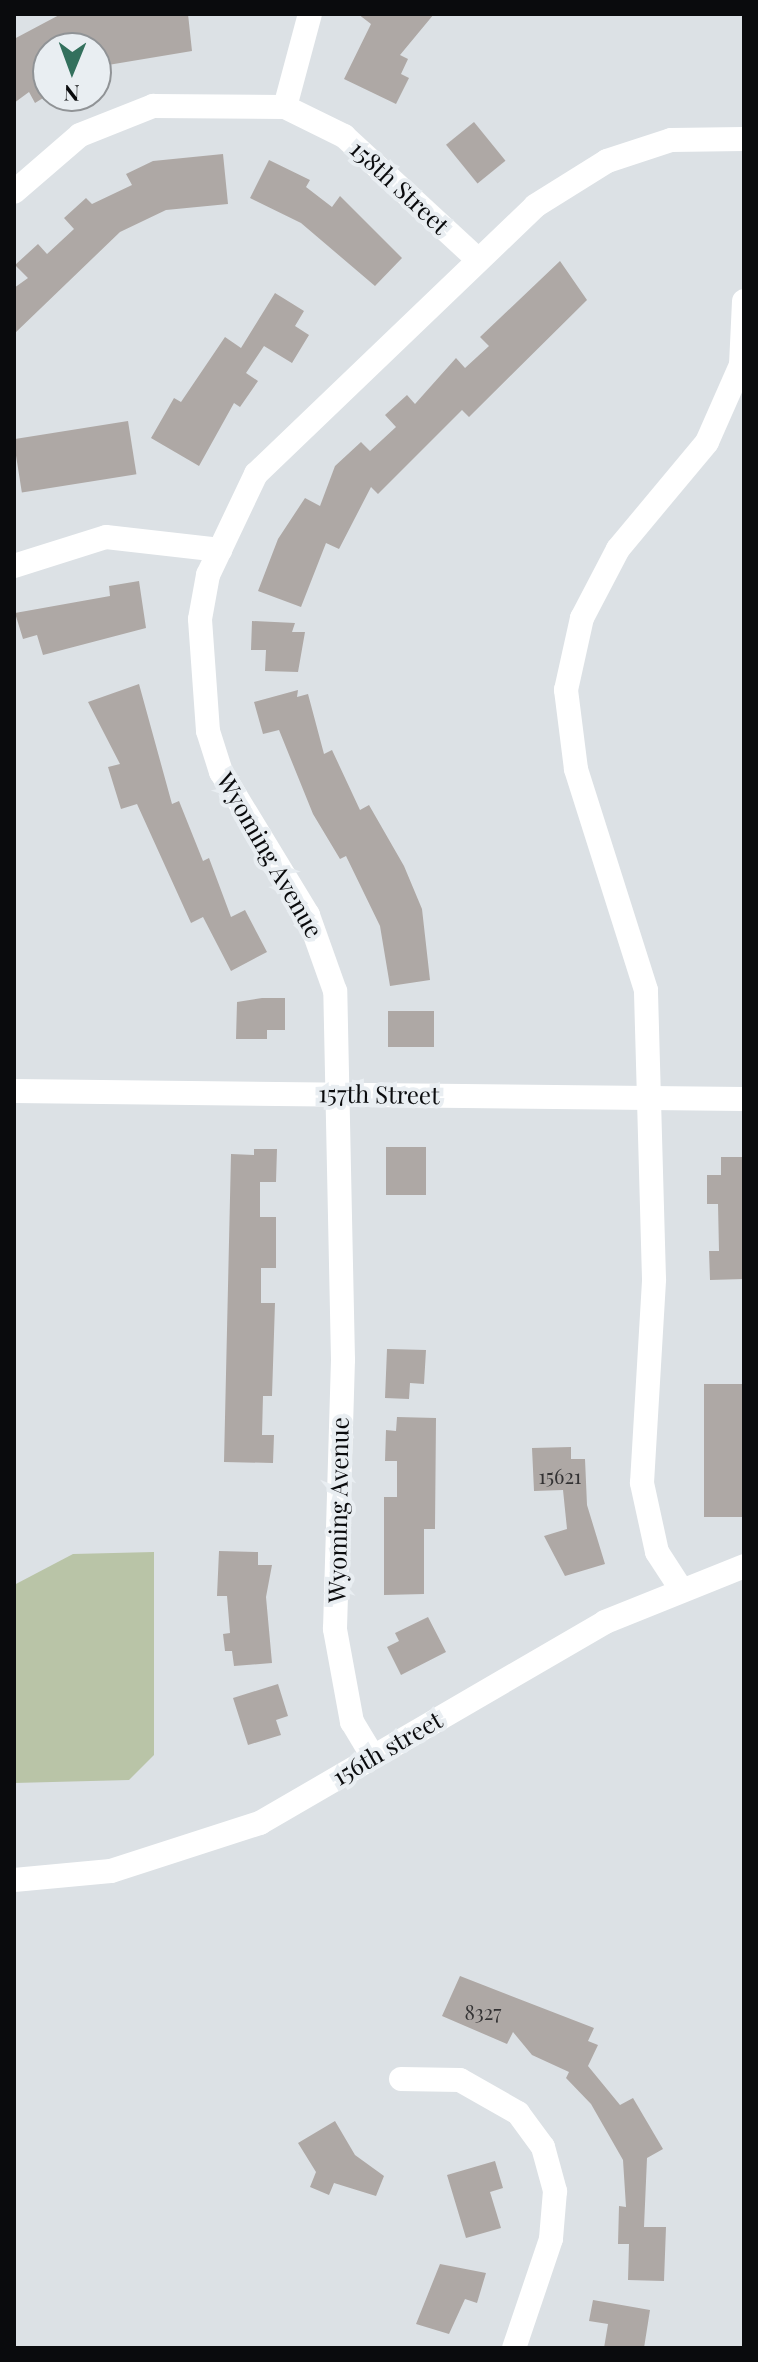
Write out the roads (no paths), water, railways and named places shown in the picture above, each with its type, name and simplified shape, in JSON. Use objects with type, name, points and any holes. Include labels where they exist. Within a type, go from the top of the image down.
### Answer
[{"type":"street","points":[[285,107],[310,14]]},
{"type":"street","name":"158th Street","points":[[14,192],[80,135],[153,106],[285,107],[344,136],[475,257]]},
{"type":"street","name":"Wyoming Avenue","points":[[372,1755],[352,1722],[335,1629],[343,1360],[339,1029],[327,954],[221,772],[208,731],[200,619],[220,550],[256,474],[475,257],[535,206],[607,161],[671,140],[744,139]]},
{"type":"street","points":[[681,1589],[657,1552],[642,1483],[654,1279],[646,990],[571,751],[567,680],[582,618],[618,549],[707,442],[741,365],[744,301]]},
{"type":"street","points":[[14,566],[106,537],[220,550]]},
{"type":"street","name":"157th Street","points":[[14,1091],[744,1099]]},
{"type":"street","name":"156th street","points":[[14,1880],[111,1871],[260,1823],[605,1622],[744,1566]]},
{"type":"street","points":[[401,2079],[460,2080],[518,2113],[543,2147],[555,2191],[551,2239],[514,2348]]}]
